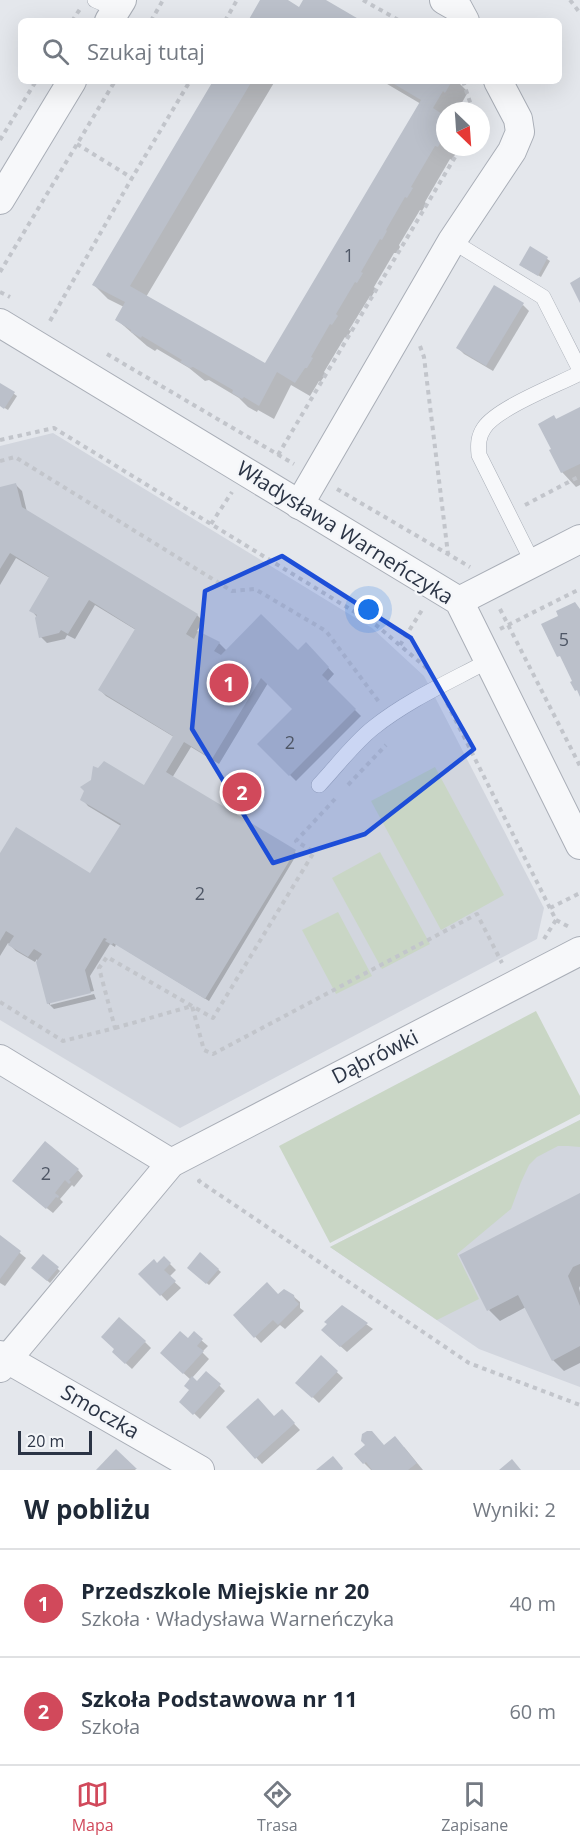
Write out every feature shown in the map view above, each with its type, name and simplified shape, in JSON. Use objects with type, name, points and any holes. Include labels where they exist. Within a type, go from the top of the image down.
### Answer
[{"type":"street","points":[[444,0],[458,8],[463,18]]},
{"type":"street","points":[[0,200],[70,84]]},
{"type":"street","points":[[299,505],[452,241],[512,151],[520,132],[518,119],[500,84]]},
{"type":"street","name":"Władysława Warneńczyka","points":[[5,310],[299,505],[459,601],[580,845]]},
{"type":"street","points":[[459,601],[580,539]]},
{"type":"street","name":"Dąbrówki","points":[[3,1361],[171,1163],[580,951]]},
{"type":"street","points":[[0,1059],[171,1163]]},
{"type":"street","name":"Smoczka","points":[[3,1361],[200,1470]]},
{"type":"lane","points":[[452,241],[543,297],[580,372],[500,412],[483,429],[478,444],[479,455],[533,564]]},
{"type":"lane","points":[[319,785],[371,730],[389,716],[406,704],[488,661]]},
{"type":"path","points":[[153,18],[163,0]]},
{"type":"path","points":[[227,18],[237,0]]},
{"type":"path","points":[[363,0],[395,18]]},
{"type":"path","points":[[570,0],[580,13]]},
{"type":"path","points":[[0,140],[34,84]]},
{"type":"path","points":[[0,272],[113,84]]},
{"type":"path","points":[[60,327],[50,321],[188,84]]},
{"type":"path","points":[[464,84],[470,102]]},
{"type":"path","points":[[77,144],[132,178]]},
{"type":"path","points":[[278,455],[456,156]]},
{"type":"path","points":[[0,292],[5,310]]},
{"type":"path","points":[[408,318],[419,340],[424,357],[448,554]]},
{"type":"path","points":[[100,350],[480,573],[580,766]]},
{"type":"path","points":[[0,440],[54,428],[376,625],[428,669],[439,686],[556,920],[542,942]]},
{"type":"path","points":[[0,461],[15,458],[232,591],[255,590],[326,631],[389,716],[398,733],[343,791]]},
{"type":"path","points":[[508,513],[580,476]]},
{"type":"path","points":[[573,752],[580,748]]},
{"type":"path","points":[[115,1028],[99,968],[106,957],[213,1018],[314,852],[296,841],[335,799]]},
{"type":"path","points":[[550,908],[580,893]]},
{"type":"path","points":[[192,1006],[204,1050],[213,1054],[477,914],[503,965]]},
{"type":"path","points":[[0,1002],[63,1041],[192,1006]]},
{"type":"path","points":[[209,1176],[199,1181],[469,1363],[580,1405]]},
{"type":"highlighted area","points":[[282,556],[411,638],[474,749],[365,834],[273,863],[192,729],[205,591]]},
{"type":"shaded area","points":[[53,433],[372,628],[424,676],[544,908],[537,939],[180,1128],[0,1020],[0,446]]},
{"type":"shaded area","points":[[580,1120],[580,1387],[479,1349],[330,1247]]},
{"type":"green space","points":[[435,767],[504,895],[441,930],[371,801]]},
{"type":"green space","points":[[380,852],[430,944],[382,969],[332,878]]},
{"type":"green space","points":[[338,912],[372,976],[336,994],[302,930]]},
{"type":"green space","points":[[536,1011],[580,1096],[580,1114],[330,1243],[279,1146]]},
{"type":"green space","points":[[580,1120],[580,1147],[558,1146],[537,1157],[529,1165],[511,1209],[457,1254],[479,1299],[437,1320],[330,1247]]},
{"type":"building","points":[[260,0],[288,0],[299,7],[303,0],[326,0],[357,18],[250,18]]},
{"type":"building","points":[[211,84],[250,84],[130,286],[265,363],[421,100],[394,84],[450,84],[445,93],[443,91],[433,108],[436,110],[436,146],[382,240],[380,239],[361,272],[363,273],[336,314],[338,316],[332,325],[330,324],[311,357],[313,358],[295,383],[277,372],[259,406],[244,397],[242,399],[232,393],[233,390],[193,367],[190,368],[180,362],[182,360],[142,336],[141,338],[115,320],[125,302],[92,285]]},
{"type":"building","points":[[530,246],[548,257],[538,276],[519,265]]},
{"type":"building","points":[[580,277],[580,303],[570,283]]},
{"type":"building","points":[[494,285],[524,303],[486,366],[456,348]]},
{"type":"building","points":[[0,383],[15,392],[4,409],[0,406]]},
{"type":"building","points":[[580,407],[580,464],[561,473],[538,424],[554,415],[556,419]]},
{"type":"building","points":[[16,483],[22,507],[198,614],[186,634],[194,639],[198,631],[220,642],[214,651],[221,655],[261,614],[298,650],[306,642],[329,667],[322,675],[356,709],[289,776],[257,744],[292,709],[261,678],[212,759],[184,742],[166,772],[296,850],[205,999],[113,943],[112,945],[105,941],[107,939],[104,938],[85,970],[91,993],[47,1004],[36,962],[42,954],[34,949],[28,957],[8,945],[14,936],[6,931],[0,941],[0,853],[16,827],[90,873],[121,824],[80,800],[84,791],[80,787],[91,780],[93,766],[98,768],[104,761],[144,785],[173,736],[98,690],[135,629],[89,600],[68,634],[61,630],[59,633],[39,638],[35,618],[37,615],[29,611],[49,577],[10,553],[0,569],[0,487]]},
{"type":"building","points":[[575,602],[580,609],[580,697],[541,624],[558,616],[556,611]]},
{"type":"building","points":[[45,1141],[79,1169],[69,1180],[71,1182],[69,1184],[65,1180],[55,1193],[59,1196],[58,1198],[56,1197],[46,1209],[12,1181]]},
{"type":"building","points":[[580,1193],[580,1264],[573,1267],[568,1276],[580,1306],[580,1346],[552,1361],[518,1295],[487,1311],[459,1255]]},
{"type":"building","points":[[0,1235],[21,1251],[0,1279]]},
{"type":"building","points":[[200,1252],[219,1269],[206,1284],[187,1268]]},
{"type":"building","points":[[43,1254],[59,1267],[47,1281],[31,1268]]},
{"type":"building","points":[[164,1256],[171,1263],[164,1270],[176,1281],[160,1296],[138,1274],[154,1259],[157,1263]]},
{"type":"building","points":[[267,1282],[278,1294],[284,1289],[294,1295],[299,1304],[278,1325],[273,1320],[254,1338],[233,1315]]},
{"type":"building","points":[[342,1305],[368,1323],[340,1347],[321,1330],[327,1324],[324,1322]]},
{"type":"building","points":[[119,1317],[146,1341],[125,1364],[101,1337]]},
{"type":"building","points":[[180,1331],[188,1338],[194,1331],[203,1339],[197,1346],[204,1351],[183,1374],[160,1353]]},
{"type":"building","points":[[321,1355],[338,1371],[312,1398],[295,1383]]},
{"type":"building","points":[[206,1371],[221,1384],[193,1415],[179,1402],[189,1390],[184,1386],[192,1376],[197,1381]]},
{"type":"building","points":[[258,1398],[274,1416],[282,1409],[295,1423],[255,1459],[226,1427]]},
{"type":"building","points":[[372,1431],[384,1445],[395,1436],[417,1463],[408,1470],[372,1470],[366,1462],[363,1464],[354,1454],[365,1445],[361,1441],[362,1434]]},
{"type":"building","points":[[116,1449],[137,1469],[96,1470]]},
{"type":"building","points":[[333,1456],[343,1468],[342,1470],[316,1470]]},
{"type":"building","points":[[512,1459],[521,1470],[499,1470]]},
{"type":"place","name":"Przedszkole Miejskie nr 20","points":[[229,683]]},
{"type":"place","name":"Szkoła Podstawowa nr 11","points":[[242,792]]}]
